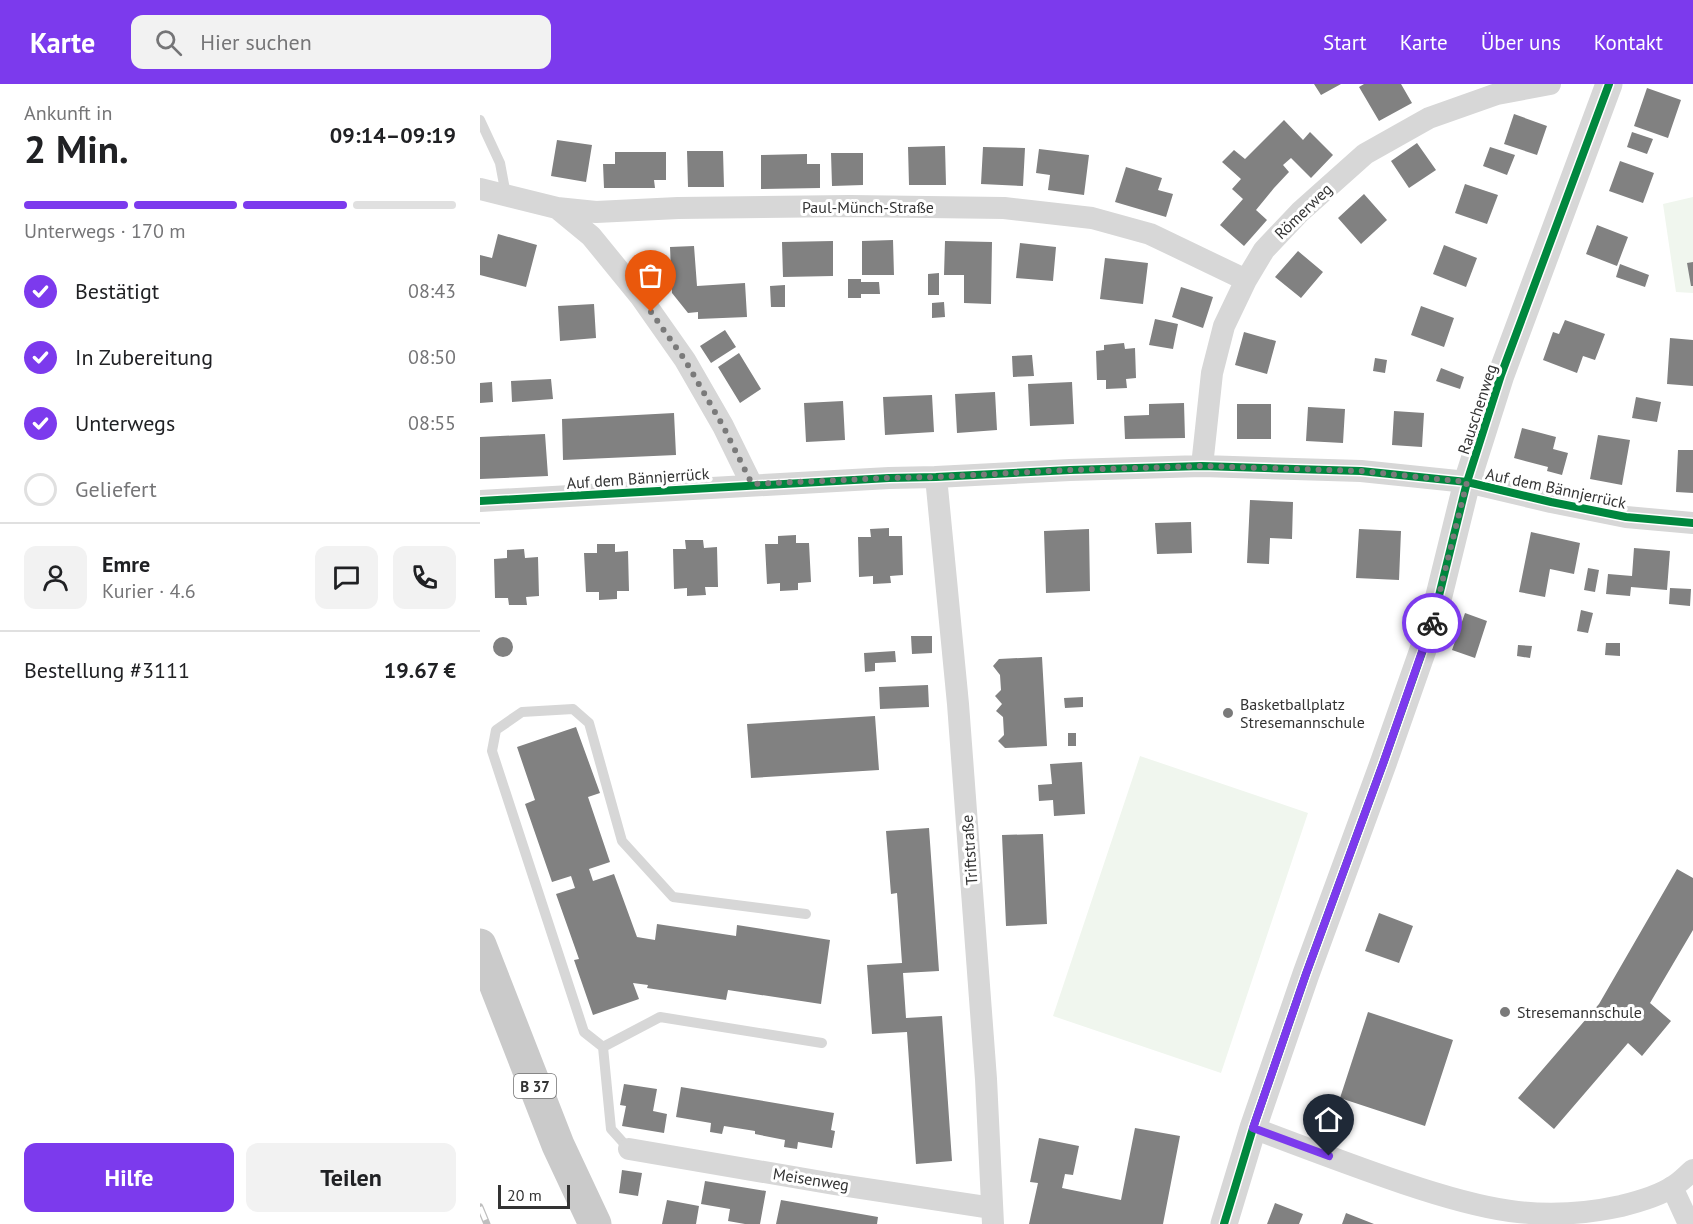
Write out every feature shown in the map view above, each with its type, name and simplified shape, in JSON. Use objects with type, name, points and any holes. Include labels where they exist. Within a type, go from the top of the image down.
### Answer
[{"type":"main road","name":"B 37","points":[[480,945],[558,1145],[595,1224]]},
{"type":"street","name":"Römerweg","points":[[1202,466],[1212,373],[1224,326],[1246,280],[1271,242],[1300,212],[1365,154],[1429,118],[1497,94],[1550,84]]},
{"type":"street","name":"Rauschenweg","points":[[1224,1224],[1253,1128],[1306,974],[1432,624],[1467,482],[1501,375],[1609,84]]},
{"type":"street","name":"Paul-Münch-Straße","points":[[480,189],[557,208],[596,212],[678,208],[850,206],[1004,208],[1092,218],[1150,234],[1246,280]]},
{"type":"street","points":[[557,208],[591,236],[640,296],[685,360],[723,426],[752,484]]},
{"type":"street","name":"Auf dem Bännjerrück","points":[[480,501],[752,484],[1202,466],[1361,471],[1467,482],[1626,517],[1693,523]]},
{"type":"street","name":"Triftstraße","points":[[936,477],[958,704],[986,1079],[992,1216]]},
{"type":"street","points":[[1253,1128],[1367,1171],[1460,1202],[1531,1215],[1595,1213],[1633,1203],[1672,1187],[1693,1170]]},
{"type":"street","name":"Meisenweg","points":[[629,1149],[834,1184],[992,1216]]},
{"type":"street","points":[[1672,1187],[1689,1224]]},
{"type":"lane","points":[[480,120],[500,163],[506,195]]},
{"type":"lane","points":[[629,1149],[611,1129],[603,1047],[584,1032],[492,751],[496,730],[522,712],[573,709],[589,723],[622,841],[673,897],[806,914]]},
{"type":"lane","points":[[603,1047],[660,1017],[822,1043]]},
{"type":"shaded area","points":[[1693,197],[1693,293],[1676,292],[1663,204]]},
{"type":"shaded area","points":[[1140,756],[1308,813],[1221,1073],[1053,1016]]},
{"type":"building","points":[[1314,84],[1341,84],[1321,95]]},
{"type":"building","points":[[1364,84],[1401,84],[1412,103],[1379,121],[1359,87]]},
{"type":"building","points":[[1647,88],[1681,100],[1668,138],[1634,126]]},
{"type":"building","points":[[1514,114],[1547,126],[1537,155],[1504,144]]},
{"type":"building","points":[[1284,120],[1303,140],[1310,132],[1333,155],[1311,178],[1291,158],[1283,165],[1289,172],[1256,210],[1267,220],[1244,246],[1220,225],[1243,199],[1232,189],[1241,179],[1222,162],[1234,150],[1245,159]]},
{"type":"building","points":[[1632,132],[1653,139],[1647,154],[1627,147]]},
{"type":"building","points":[[557,140],[592,145],[586,182],[551,176]]},
{"type":"building","points":[[1417,143],[1436,170],[1409,188],[1391,161]]},
{"type":"building","points":[[945,146],[946,185],[909,185],[908,147]]},
{"type":"building","points":[[983,147],[1025,148],[1023,186],[981,184]]},
{"type":"building","points":[[1490,147],[1515,155],[1507,175],[1483,166]]},
{"type":"building","points":[[1039,149],[1089,155],[1084,195],[1048,190],[1050,175],[1036,173]]},
{"type":"building","points":[[687,151],[723,151],[724,187],[688,187]]},
{"type":"building","points":[[615,152],[666,152],[666,180],[654,180],[655,188],[604,188],[603,164],[615,164]]},
{"type":"building","points":[[831,153],[863,153],[863,185],[832,186]]},
{"type":"building","points":[[807,154],[807,164],[820,164],[820,188],[761,189],[761,155]]},
{"type":"building","points":[[1620,161],[1654,173],[1643,203],[1609,191]]},
{"type":"building","points":[[1126,167],[1162,178],[1158,190],[1173,194],[1166,217],[1115,202]]},
{"type":"building","points":[[1465,184],[1498,195],[1487,224],[1455,213]]},
{"type":"building","points":[[1364,194],[1387,220],[1361,244],[1338,218]]},
{"type":"building","points":[[1597,225],[1628,237],[1617,266],[1586,254]]},
{"type":"building","points":[[498,234],[537,245],[526,287],[480,275],[480,255],[492,258]]},
{"type":"building","points":[[893,240],[894,275],[862,275],[862,241]]},
{"type":"building","points":[[833,241],[833,276],[783,277],[782,242]]},
{"type":"building","points":[[945,241],[992,242],[991,304],[964,303],[964,275],[944,275]]},
{"type":"building","points":[[1020,243],[1056,247],[1053,281],[1016,278]]},
{"type":"building","points":[[1444,245],[1477,258],[1466,287],[1433,274]]},
{"type":"building","points":[[694,246],[697,286],[745,283],[747,317],[698,319],[698,312],[688,313],[672,293],[670,247]]},
{"type":"building","points":[[1298,251],[1323,272],[1301,298],[1275,277]]},
{"type":"building","points":[[1105,258],[1148,263],[1143,304],[1100,299]]},
{"type":"building","points":[[1693,262],[1693,286],[1691,286],[1687,263]]},
{"type":"building","points":[[1620,264],[1649,275],[1645,287],[1616,277]]},
{"type":"building","points":[[939,273],[939,295],[928,295],[928,274]]},
{"type":"building","points":[[848,279],[879,282],[880,294],[861,294],[861,298],[848,298]]},
{"type":"building","points":[[785,285],[785,307],[771,307],[770,286]]},
{"type":"building","points":[[1181,287],[1213,297],[1203,328],[1172,317]]},
{"type":"building","points":[[944,302],[945,317],[932,318],[932,303]]},
{"type":"building","points":[[594,304],[596,338],[560,341],[558,306]]},
{"type":"building","points":[[1421,306],[1454,318],[1444,347],[1411,335]]},
{"type":"building","points":[[1155,319],[1178,324],[1173,349],[1149,345]]},
{"type":"building","points":[[1565,320],[1605,334],[1595,360],[1583,356],[1577,373],[1543,360],[1553,332],[1559,334]]},
{"type":"building","points":[[725,330],[736,347],[711,363],[700,346]]},
{"type":"building","points":[[1244,332],[1276,341],[1267,374],[1235,365]]},
{"type":"building","points":[[1670,338],[1693,340],[1693,386],[1667,384]]},
{"type":"building","points":[[1124,343],[1125,349],[1135,348],[1136,378],[1126,379],[1127,388],[1106,389],[1106,380],[1097,380],[1096,351],[1104,350],[1104,345]]},
{"type":"building","points":[[739,353],[761,389],[740,403],[718,367]]},
{"type":"building","points":[[1032,355],[1034,376],[1013,377],[1012,356]]},
{"type":"building","points":[[1375,358],[1387,360],[1385,373],[1373,371]]},
{"type":"building","points":[[1441,368],[1464,377],[1460,389],[1436,381]]},
{"type":"building","points":[[551,379],[553,399],[512,402],[511,381]]},
{"type":"building","points":[[492,382],[493,402],[480,403],[480,383]]},
{"type":"building","points":[[1072,382],[1074,424],[1030,426],[1028,384]]},
{"type":"building","points":[[995,392],[997,430],[957,433],[955,394]]},
{"type":"building","points":[[932,395],[934,432],[885,435],[883,397]]},
{"type":"building","points":[[1636,397],[1661,402],[1657,422],[1632,418]]},
{"type":"building","points":[[843,401],[845,440],[806,442],[804,403]]},
{"type":"building","points":[[1184,403],[1185,438],[1125,439],[1124,416],[1149,415],[1149,404]]},
{"type":"building","points":[[1237,404],[1271,404],[1271,439],[1237,439]]},
{"type":"building","points":[[1308,407],[1345,409],[1343,443],[1306,441]]},
{"type":"building","points":[[1394,411],[1424,413],[1422,447],[1392,445]]},
{"type":"building","points":[[674,413],[676,455],[563,460],[562,419]]},
{"type":"building","points":[[1522,428],[1556,437],[1553,449],[1568,453],[1562,475],[1547,471],[1548,467],[1514,458]]},
{"type":"building","points":[[545,434],[548,476],[480,479],[480,437]]},
{"type":"building","points":[[1598,435],[1630,440],[1622,485],[1590,479]]},
{"type":"building","points":[[1678,450],[1693,450],[1693,493],[1676,492]]},
{"type":"building","points":[[1250,500],[1293,502],[1292,539],[1270,538],[1269,564],[1247,563]]},
{"type":"building","points":[[1191,522],[1192,553],[1157,554],[1155,523]]},
{"type":"building","points":[[889,528],[889,536],[902,536],[903,575],[890,576],[891,583],[873,584],[873,576],[859,577],[858,537],[871,537],[870,529]]},
{"type":"building","points":[[1089,529],[1090,591],[1046,593],[1044,531]]},
{"type":"building","points":[[1359,529],[1401,531],[1399,580],[1356,578]]},
{"type":"building","points":[[1531,532],[1580,543],[1574,574],[1550,569],[1545,597],[1519,592]]},
{"type":"building","points":[[796,535],[796,543],[809,543],[811,582],[798,583],[798,590],[780,591],[780,583],[767,584],[765,544],[778,544],[778,536]]},
{"type":"building","points":[[685,540],[703,540],[704,548],[717,547],[718,587],[705,587],[706,595],[687,596],[687,588],[674,589],[673,549],[686,549]]},
{"type":"building","points":[[597,544],[615,544],[615,552],[628,551],[629,591],[617,591],[617,599],[599,600],[599,592],[586,592],[584,553],[597,553]]},
{"type":"building","points":[[1634,548],[1670,551],[1667,590],[1631,587],[1630,596],[1606,594],[1608,574],[1632,576]]},
{"type":"building","points":[[524,549],[525,558],[538,557],[539,596],[526,597],[527,605],[509,605],[508,598],[495,598],[494,559],[507,558],[507,550]]},
{"type":"building","points":[[1588,568],[1599,570],[1595,592],[1584,590]]},
{"type":"building","points":[[1670,588],[1691,589],[1690,606],[1669,604]]},
{"type":"building","points":[[1581,610],[1593,613],[1588,633],[1577,631]]},
{"type":"building","points":[[1465,613],[1487,621],[1475,658],[1452,650]]},
{"type":"building","points":[[911,636],[932,636],[932,653],[912,654]]},
{"type":"building","points":[[499,637],[507,637],[513,643],[513,651],[507,657],[499,657],[493,651],[493,643]]},
{"type":"building","points":[[1606,643],[1620,643],[1620,656],[1605,655]]},
{"type":"building","points":[[1518,645],[1532,646],[1530,658],[1517,656]]},
{"type":"building","points":[[895,651],[896,662],[875,663],[875,671],[865,672],[864,653]]},
{"type":"building","points":[[1042,657],[1047,746],[1005,748],[998,741],[1004,735],[1003,717],[996,711],[1002,704],[995,696],[1001,690],[1000,675],[993,666],[999,659]]},
{"type":"building","points":[[928,685],[929,707],[880,709],[879,687]]},
{"type":"building","points":[[1083,697],[1083,707],[1065,708],[1064,698]]},
{"type":"building","points":[[875,716],[879,770],[751,778],[747,724]]},
{"type":"building","points":[[576,727],[600,793],[588,797],[610,862],[589,869],[593,881],[614,874],[637,937],[655,940],[657,924],[736,936],[737,925],[830,940],[821,1004],[728,990],[726,1000],[647,988],[648,985],[633,983],[639,999],[593,1015],[574,960],[579,959],[556,894],[575,888],[571,876],[552,882],[525,804],[535,800],[517,747]]},
{"type":"building","points":[[1068,733],[1076,733],[1076,746],[1068,746]]},
{"type":"building","points":[[1082,762],[1085,814],[1054,816],[1053,800],[1039,801],[1038,785],[1052,784],[1050,764]]},
{"type":"building","points":[[929,828],[939,971],[903,973],[906,1018],[942,1016],[952,1161],[916,1164],[907,1032],[872,1034],[867,965],[902,963],[897,893],[891,894],[886,831]]},
{"type":"building","points":[[1043,834],[1047,924],[1006,926],[1002,835]]},
{"type":"building","points":[[1677,869],[1693,878],[1693,930],[1650,1003],[1671,1021],[1642,1056],[1628,1043],[1554,1129],[1518,1098],[1599,1004]]},
{"type":"building","points":[[1379,913],[1413,926],[1399,963],[1365,951]]},
{"type":"building","points":[[1368,1012],[1453,1040],[1425,1126],[1340,1098]]},
{"type":"building","points":[[624,1084],[657,1089],[653,1111],[667,1114],[664,1133],[622,1126],[626,1106],[620,1105]]},
{"type":"building","points":[[681,1087],[834,1113],[831,1130],[835,1131],[832,1148],[798,1142],[797,1149],[784,1147],[785,1140],[755,1134],[755,1131],[724,1126],[722,1134],[710,1132],[711,1123],[676,1117]]},
{"type":"building","points":[[1135,1128],[1180,1136],[1163,1224],[1029,1224],[1038,1183],[1030,1182],[1039,1138],[1079,1146],[1073,1175],[1065,1174],[1062,1188],[1121,1200]]},
{"type":"building","points":[[622,1170],[642,1173],[638,1196],[619,1193]]},
{"type":"building","points":[[705,1181],[766,1191],[760,1224],[728,1221],[730,1209],[701,1204]]},
{"type":"building","points":[[667,1200],[699,1206],[696,1224],[662,1224]]},
{"type":"building","points":[[781,1200],[878,1217],[877,1224],[776,1224]]},
{"type":"building","points":[[1275,1203],[1303,1214],[1299,1224],[1267,1224]]},
{"type":"building","points":[[1346,1213],[1374,1224],[1342,1224]]},
{"type":"railway","points":[[480,1207],[487,1224]]},
{"type":"cycle path","points":[[1224,1224],[1253,1128],[1306,974],[1432,624],[1467,482],[1501,375],[1609,84]]},
{"type":"cycle path","points":[[480,501],[889,478],[1202,466],[1361,471],[1467,482],[1626,517],[1693,523]]},
{"type":"way so far","points":[[651,312],[685,360],[723,426],[752,484],[1202,466],[1361,471],[1467,482],[1432,623]]},
{"type":"place","name":"Basketballplatz Stresemannschule","points":[[1228,713]]},
{"type":"place","name":"Stresemannschule","points":[[1505,1012]]},
{"type":"route","points":[[1329,1156],[1253,1128],[1432,623]]}]
